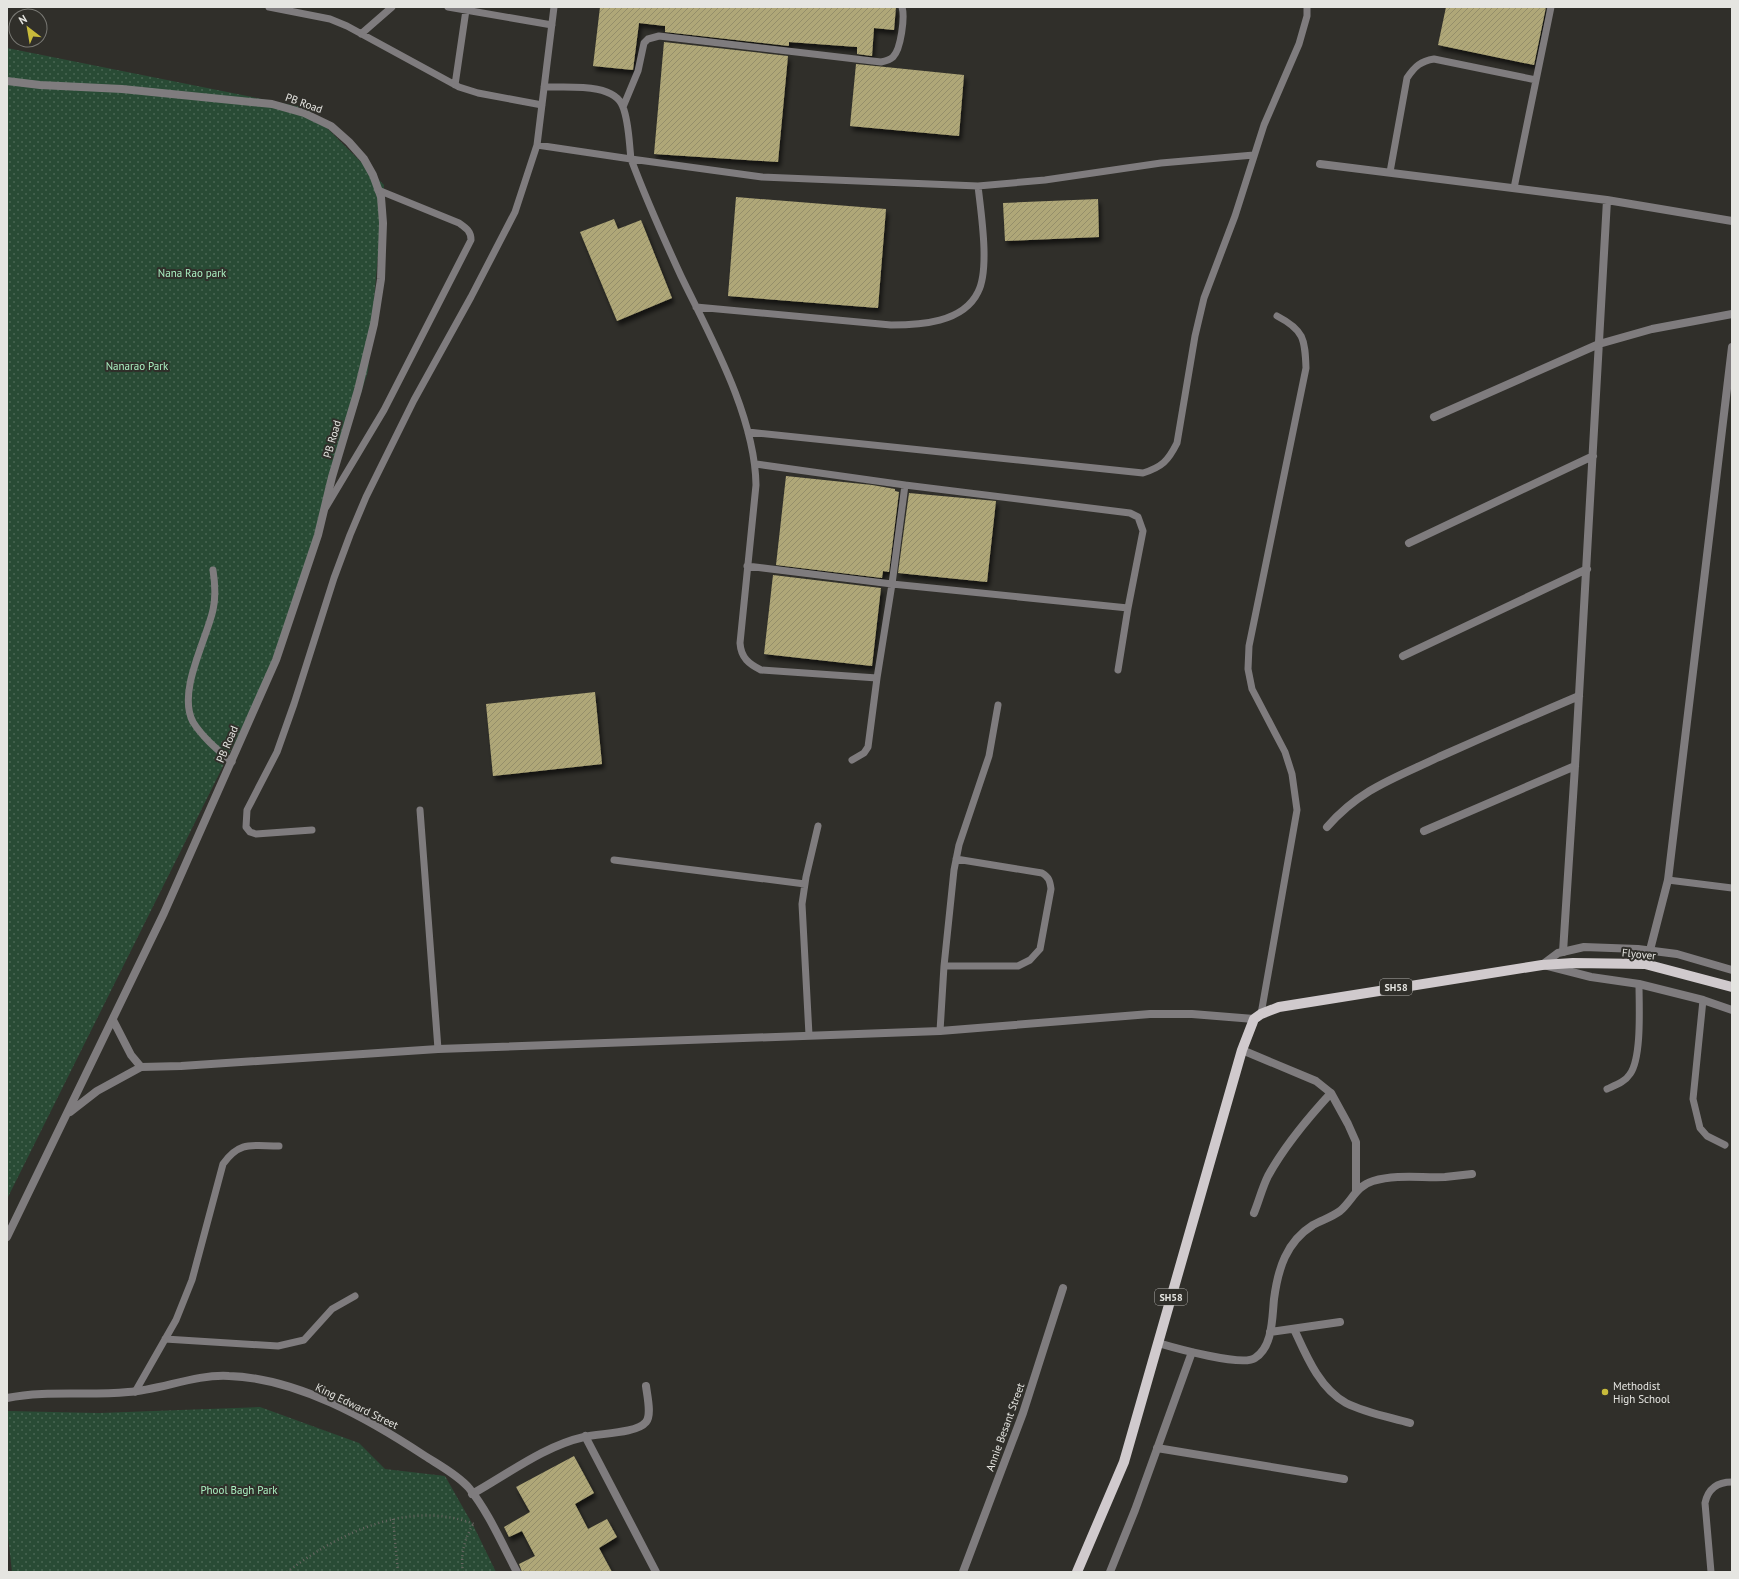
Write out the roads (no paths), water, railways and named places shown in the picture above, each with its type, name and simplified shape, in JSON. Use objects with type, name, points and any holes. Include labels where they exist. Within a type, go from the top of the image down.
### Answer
[{"type":"main road","name":"Flyover","points":[[1542,965],[1573,963],[1645,964],[1732,987]]},
{"type":"main road","name":"SH58","points":[[1077,1572],[1124,1462],[1242,1050],[1258,1017],[1286,1006],[1542,965]]},
{"type":"street","name":"PB Road","points":[[7,81],[40,85],[122,89],[264,103],[304,113],[331,126],[349,142],[364,159],[373,175],[381,197],[383,230],[381,279],[374,324],[318,535],[276,660],[164,913],[7,1237]]},
{"type":"street","points":[[1320,164],[1607,200],[1732,221]]},
{"type":"street","points":[[1563,952],[1607,200]]},
{"type":"street","points":[[1434,417],[1599,344],[1652,329],[1732,314]]},
{"type":"street","points":[[1650,950],[1668,880],[1732,347]]},
{"type":"street","points":[[1409,543],[1593,456]]},
{"type":"street","points":[[1403,656],[1586,569]]},
{"type":"street","points":[[1327,827],[1342,810],[1356,799],[1379,785],[1488,734],[1579,696]]},
{"type":"street","points":[[1424,831],[1575,766]]},
{"type":"street","points":[[1542,965],[1558,953],[1584,947],[1650,950],[1677,954],[1732,970]]},
{"type":"street","points":[[1542,965],[1591,977],[1640,984],[1703,1000],[1732,1010]]},
{"type":"street","points":[[67,1115],[97,1091],[141,1067],[181,1066],[438,1048],[940,1031],[1150,1014],[1258,1017]]},
{"type":"street","points":[[113,1020],[131,1055],[141,1067]]},
{"type":"street","points":[[1242,1050],[1316,1081],[1331,1093],[1356,1142],[1356,1191]]},
{"type":"street","points":[[1254,1214],[1268,1177],[1280,1156],[1301,1127],[1331,1093]]},
{"type":"street","points":[[1158,1343],[1192,1352],[1245,1361],[1255,1359],[1266,1347],[1270,1332],[1278,1274],[1283,1259],[1294,1241],[1302,1233],[1341,1210],[1356,1191],[1371,1181],[1389,1177],[1445,1177],[1472,1174]]},
{"type":"street","name":"Annie Besant Street","points":[[963,1572],[1023,1413],[1063,1288]]},
{"type":"street","points":[[1270,1332],[1340,1322]]},
{"type":"street","points":[[1294,1329],[1319,1378],[1330,1390],[1345,1402],[1410,1423]]},
{"type":"street","points":[[1110,1572],[1136,1510],[1192,1352]]},
{"type":"street","name":"King Edward Street","points":[[7,1398],[51,1394],[105,1394],[135,1392],[202,1378],[227,1375],[273,1382],[316,1396],[390,1433],[451,1474],[468,1488],[483,1510],[517,1572]]},
{"type":"street","points":[[472,1494],[552,1448],[585,1436],[634,1428],[643,1425],[649,1416],[646,1386]]},
{"type":"street","points":[[585,1436],[656,1572]]},
{"type":"street","points":[[1157,1448],[1344,1479]]},
{"type":"lane","points":[[269,7],[330,19],[361,34],[455,85],[478,94],[542,105]]},
{"type":"lane","points":[[361,34],[392,7]]},
{"type":"lane","points":[[448,7],[552,25]]},
{"type":"lane","points":[[312,830],[256,834],[250,832],[246,827],[247,810],[277,752],[294,704],[334,578],[366,496],[414,400],[471,297],[515,212],[537,145],[554,7]]},
{"type":"lane","points":[[624,107],[638,71],[644,43],[652,37],[659,36],[881,62],[893,58],[896,52],[904,17],[902,7]]},
{"type":"lane","points":[[748,432],[1143,474],[1158,468],[1170,456],[1177,443],[1195,336],[1202,306],[1235,216],[1264,125],[1299,44],[1308,16],[1308,7]]},
{"type":"lane","points":[[1514,188],[1551,7]]},
{"type":"lane","points":[[455,85],[466,10]]},
{"type":"lane","points":[[1390,172],[1407,78],[1413,69],[1422,61],[1434,59],[1536,80]]},
{"type":"lane","points":[[544,87],[610,92],[620,100],[624,107],[631,159],[654,218],[730,382],[748,432],[756,464],[756,485],[740,643],[744,657],[749,664],[761,670],[877,678]]},
{"type":"lane","points":[[537,145],[762,177],[978,186],[1044,180],[1161,163],[1254,155]]},
{"type":"lane","points":[[696,307],[891,325],[917,325],[951,317],[967,306],[978,293],[982,280],[984,257],[978,186]]},
{"type":"lane","points":[[324,511],[384,410],[472,240],[468,229],[459,223],[378,190]]},
{"type":"lane","points":[[1258,1017],[1297,810],[1292,774],[1285,752],[1252,689],[1248,669],[1249,646],[1306,368],[1306,345],[1302,334],[1292,324],[1277,316]]},
{"type":"lane","points":[[756,464],[905,486],[1130,513],[1138,517],[1143,531],[1118,670]]},
{"type":"lane","points":[[852,760],[864,753],[868,746],[905,486]]},
{"type":"lane","points":[[747,566],[892,584],[1128,608]]},
{"type":"lane","points":[[214,570],[214,609],[190,686],[188,704],[192,721],[202,735],[232,762]]},
{"type":"lane","points":[[940,1031],[944,966],[956,859],[971,808],[989,756],[998,705]]},
{"type":"lane","points":[[420,810],[438,1048]]},
{"type":"lane","points":[[809,1035],[802,904],[818,826]]},
{"type":"lane","points":[[944,966],[1018,966],[1030,960],[1040,949],[1050,889],[1050,880],[1047,875],[1042,873],[956,859]]},
{"type":"lane","points":[[614,860],[805,884]]},
{"type":"lane","points":[[1668,880],[1732,888]]},
{"type":"lane","points":[[1607,1089],[1622,1082],[1630,1074],[1634,1066],[1637,1048],[1640,984]]},
{"type":"lane","points":[[1703,1000],[1693,1099],[1700,1128],[1707,1136],[1725,1145]]},
{"type":"lane","points":[[135,1392],[176,1320],[192,1280],[223,1164],[232,1152],[241,1147],[279,1146]]},
{"type":"lane","points":[[165,1339],[278,1346],[294,1344],[304,1340],[332,1309],[355,1296]]},
{"type":"lane","points":[[1711,1572],[1705,1503],[1707,1494],[1717,1485],[1732,1482]]},
{"type":"place","name":"Methodist High School","points":[[1605,1392]]},
{"type":"park label","name":"Nana Rao park","points":[[192,273]]},
{"type":"park label","name":"Nanarao Park","points":[[137,366]]},
{"type":"park label","name":"Phool Bagh Park","points":[[239,1490]]}]
